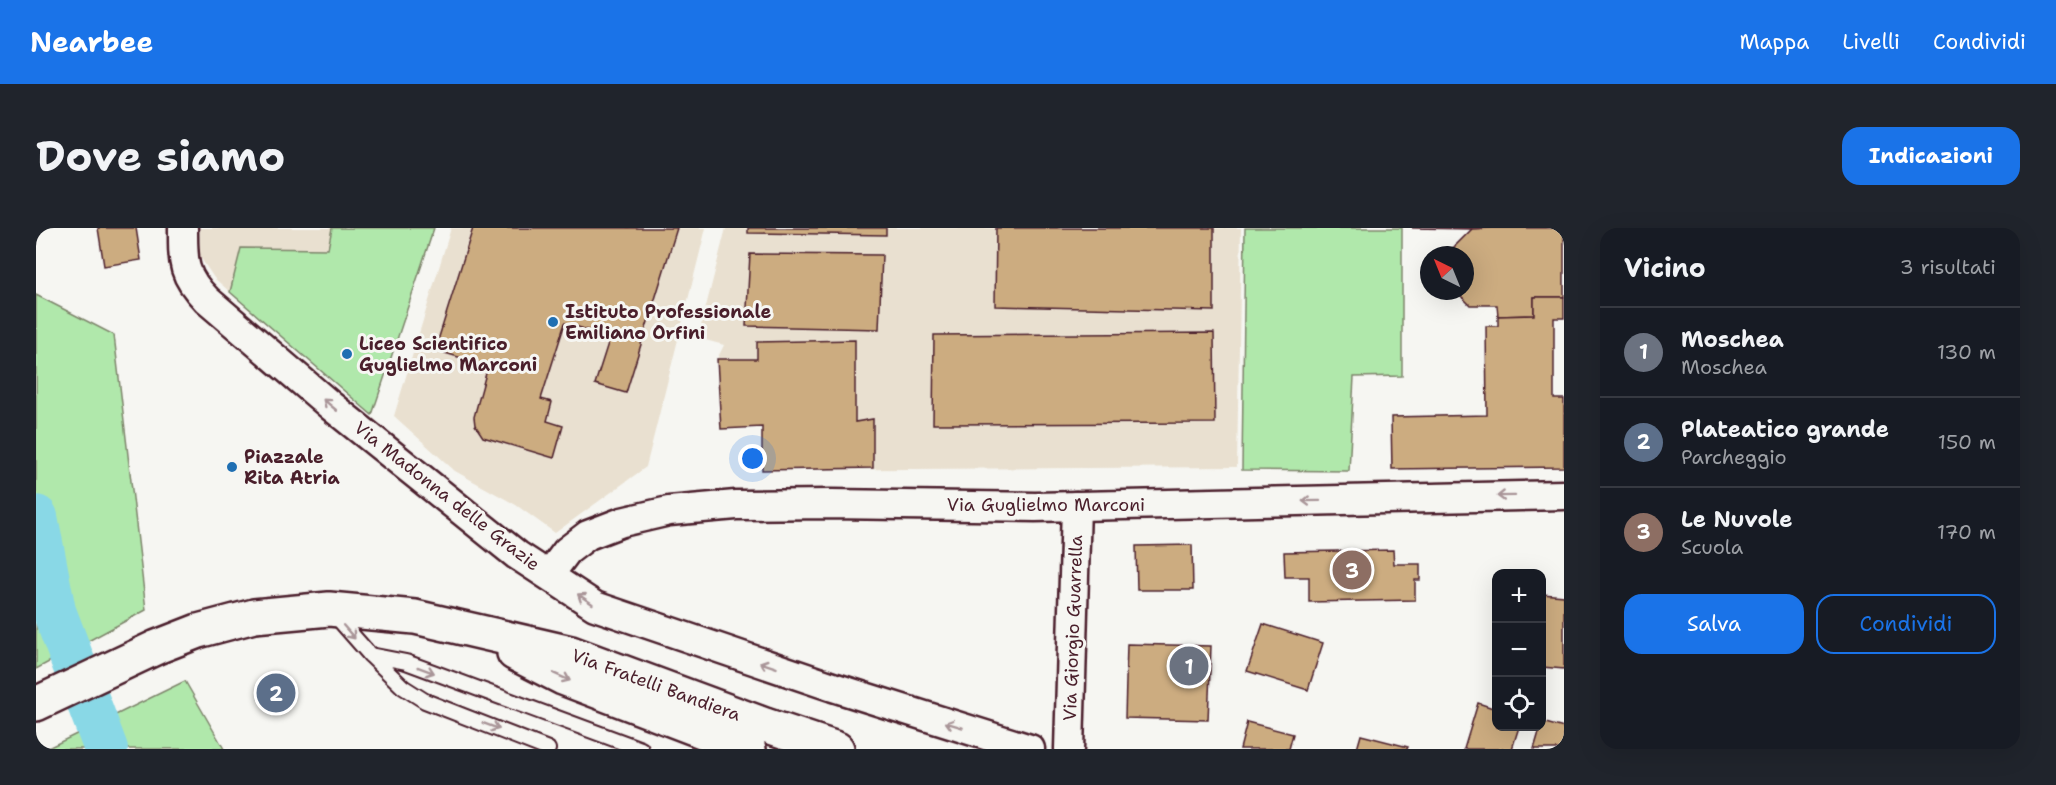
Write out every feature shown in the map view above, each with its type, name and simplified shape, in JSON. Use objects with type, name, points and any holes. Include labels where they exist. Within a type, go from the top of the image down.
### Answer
[{"type":"main road","name":"Via Fratelli Bandiera","points":[[36,705],[157,647],[198,631],[254,616],[329,609],[415,618],[571,653],[765,725],[837,749]]},
{"type":"main road","name":"Via Fratelli Bandiera","points":[[472,632],[563,678],[749,749]]},
{"type":"street","name":"Via Madonna delle Grazie","points":[[183,228],[183,266],[193,286],[207,300],[331,406],[517,555],[596,606],[833,687],[1030,749]]},
{"type":"street","name":"Via Guglielmo Marconi","points":[[549,576],[567,551],[588,535],[622,522],[669,510],[736,505],[1076,506],[1564,495]]},
{"type":"street","name":"Via Giorgio Guarrella","points":[[1069,749],[1076,506]]},
{"type":"lane","points":[[329,609],[370,655],[403,687],[425,701],[548,749]]},
{"type":"lane","points":[[370,655],[406,662],[641,749]]},
{"type":"lane","points":[[723,749],[730,749]]},
{"type":"shaded area","name":"Liceo Scientifico Guglielmo Marconi","points":[[200,228],[434,228],[372,415],[214,278],[200,257]]},
{"type":"shaded area","name":"Istituto Professionale Emiliano Orfini","points":[[451,228],[706,228],[646,467],[555,533],[516,505],[455,471],[394,416]]},
{"type":"shaded area","points":[[726,228],[1241,228],[1237,467],[762,470],[762,427],[721,429],[717,359],[724,345],[698,338]]},
{"type":"green space","name":"Liceo Scientifico Guglielmo Marconi","points":[[332,228],[434,228],[372,415],[230,292],[241,248],[328,249]]},
{"type":"green space","points":[[1245,228],[1402,228],[1402,376],[1354,377],[1349,471],[1242,470]]},
{"type":"green space","points":[[36,295],[114,335],[146,610],[36,669]]},
{"type":"green space","points":[[185,681],[224,749],[46,749]]},
{"type":"building","points":[[98,228],[136,228],[141,260],[104,266]]},
{"type":"building","points":[[473,228],[677,228],[626,393],[595,384],[610,337],[565,323],[541,399],[552,402],[547,421],[563,426],[554,458],[483,437],[475,425],[474,417],[488,366],[435,350]]},
{"type":"building","points":[[748,228],[886,228],[886,235],[748,233]]},
{"type":"building","points":[[996,228],[1214,228],[1214,311],[995,306]]},
{"type":"building","points":[[1412,228],[1493,228],[1472,229]]},
{"type":"building","points":[[1564,228],[1564,297],[1534,297],[1534,315],[1498,316],[1497,305],[1470,305],[1465,300],[1474,300],[1474,246],[1455,246],[1472,229]]},
{"type":"building","points":[[750,254],[882,255],[879,329],[746,326]]},
{"type":"building","points":[[1534,297],[1564,297],[1564,318],[1554,318],[1554,399],[1564,399],[1564,467],[1392,469],[1391,417],[1487,415],[1486,326],[1498,326],[1498,316],[1534,315]]},
{"type":"building","points":[[1214,333],[1215,423],[933,424],[934,335]]},
{"type":"building","points":[[855,340],[855,422],[873,419],[873,468],[762,470],[762,427],[721,429],[717,359],[757,359],[757,342]]},
{"type":"building","points":[[1192,545],[1193,590],[1137,590],[1136,546]]},
{"type":"building","points":[[1393,550],[1394,564],[1420,564],[1420,580],[1415,580],[1415,600],[1309,602],[1309,577],[1285,577],[1284,552]]},
{"type":"building","points":[[1546,594],[1564,596],[1564,669],[1546,667]]},
{"type":"building","points":[[1263,624],[1323,643],[1308,690],[1247,671]]},
{"type":"building","points":[[1127,644],[1211,646],[1208,720],[1125,718]]},
{"type":"building","points":[[1478,703],[1492,708],[1492,731],[1518,731],[1512,749],[1464,749]]},
{"type":"building","points":[[1247,722],[1293,734],[1289,749],[1240,749]]},
{"type":"building","points":[[1546,723],[1564,728],[1564,749],[1534,749],[1539,731],[1546,731]]},
{"type":"building","points":[[1361,735],[1408,747],[1407,749],[1357,749]]},
{"type":"waterway","points":[[36,517],[54,611],[106,749]]},
{"type":"place","name":"Istituto Professionale Emiliano Orfini","points":[[553,322]]},
{"type":"place","name":"Liceo Scientifico Guglielmo Marconi","points":[[347,354]]},
{"type":"place","name":"Piazzale Rita Atria","points":[[232,467]]},
{"type":"place","name":"Le Nuvole","points":[[1352,570]]},
{"type":"place","name":"Moschea","points":[[1189,666]]},
{"type":"place","name":"Plateatico grande","points":[[276,693]]}]
